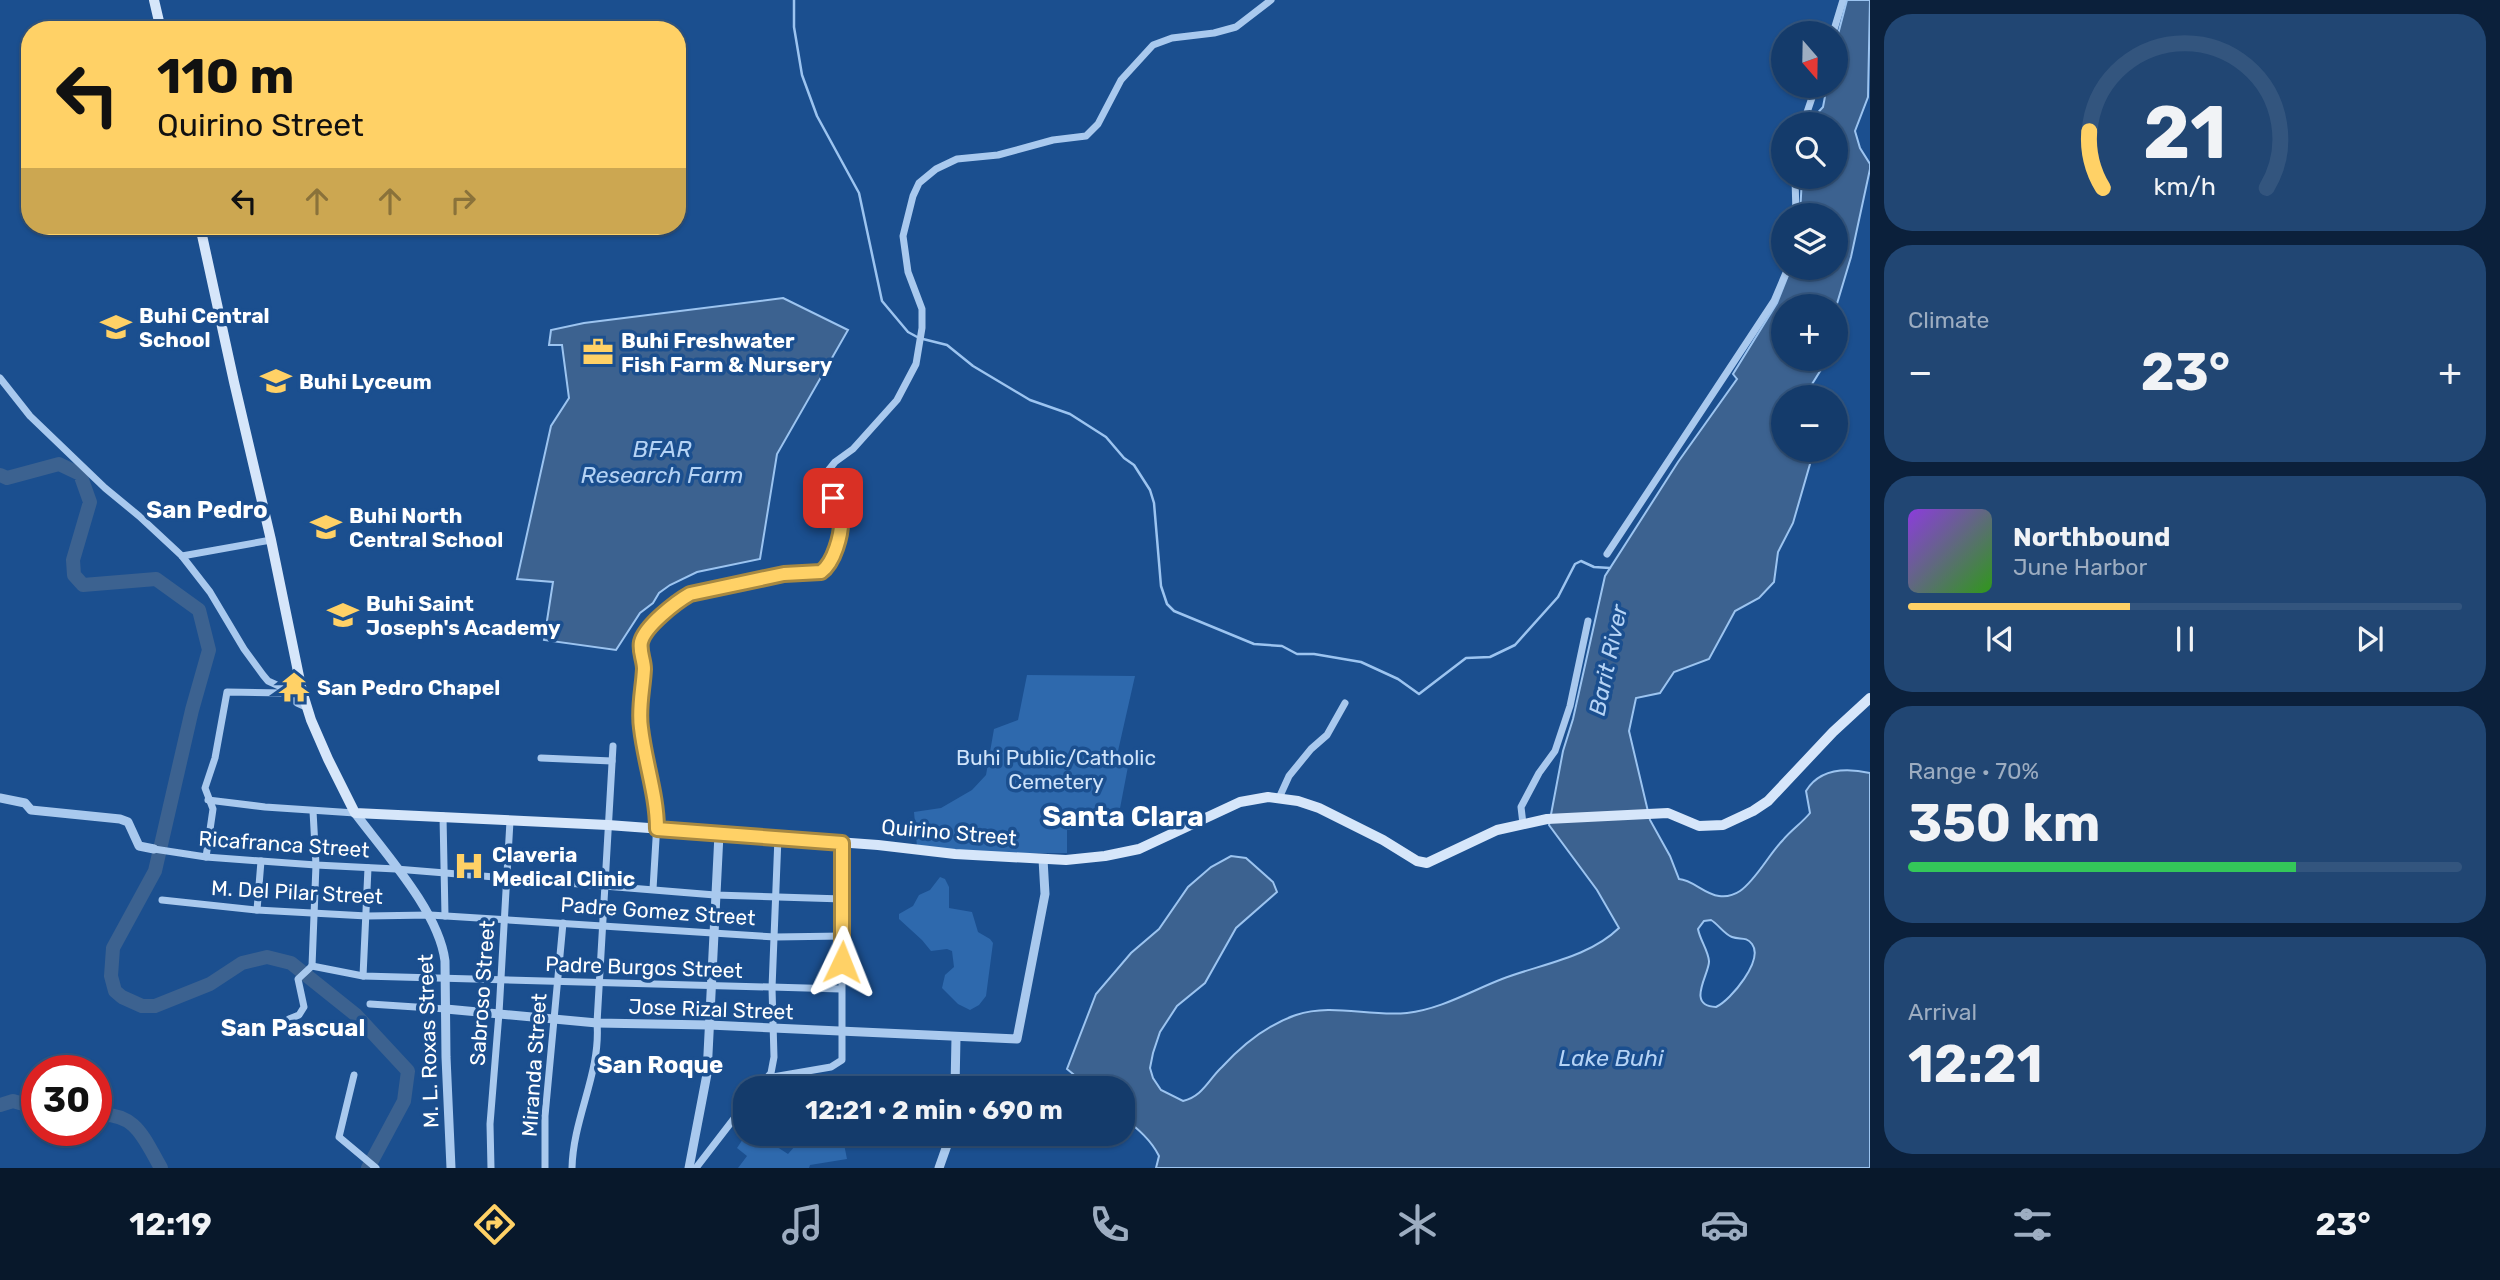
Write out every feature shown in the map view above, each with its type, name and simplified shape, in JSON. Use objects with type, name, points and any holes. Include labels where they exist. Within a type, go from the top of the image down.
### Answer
[{"type":"main road","points":[[154,0],[159,21]]},
{"type":"main road","points":[[202,235],[306,707],[355,813]]},
{"type":"main road","name":"Quirino Street","points":[[355,813],[608,825],[1043,859],[1089,858],[1129,852],[1166,838],[1240,802],[1259,797],[1279,798],[1319,808],[1417,861],[1427,863],[1497,830],[1547,819],[1668,813],[1706,827],[1723,825],[1768,801],[1833,732],[1870,698]]},
{"type":"street","points":[[653,889],[657,806],[641,728],[644,666],[640,646],[644,635],[664,613],[690,594],[772,576],[821,572],[831,562],[841,519],[827,481],[827,472],[835,462],[853,449],[900,397],[916,364],[922,309],[908,272],[903,236],[913,196],[922,180],[936,169],[957,159],[998,155],[1053,140],[1086,136],[1098,124],[1121,80],[1153,45],[1171,38],[1231,29],[1248,20],[1271,0]]},
{"type":"street","points":[[1837,21],[1843,0]]},
{"type":"street","points":[[1607,554],[1768,311],[1782,280]]},
{"type":"street","points":[[0,378],[30,416],[105,488],[182,556],[210,592],[253,662],[268,681],[306,707]]},
{"type":"street","points":[[182,556],[271,540]]},
{"type":"street","points":[[1523,824],[1521,807],[1539,773],[1555,751],[1570,706],[1588,621]]},
{"type":"street","points":[[205,858],[213,809],[205,788],[215,758],[227,692],[285,693]]},
{"type":"street","points":[[1279,798],[1289,776],[1311,749],[1327,735],[1345,703]]},
{"type":"street","points":[[572,1168],[576,1131],[596,1060],[598,1041],[613,746]]},
{"type":"street","points":[[541,758],[612,761]]},
{"type":"street","points":[[0,798],[25,803],[31,810],[120,819],[128,822],[139,846],[154,849]]},
{"type":"street","points":[[208,800],[355,813]]},
{"type":"street","points":[[289,1019],[299,1014],[304,1007],[298,981],[300,975],[311,967],[316,866],[313,811]]},
{"type":"street","name":"M. L. Roxas Street","points":[[355,813],[430,915],[443,948],[452,1168]]},
{"type":"street","points":[[443,816],[444,916]]},
{"type":"street","name":"Sabroso Street","points":[[491,1168],[490,1124],[510,821]]},
{"type":"street","points":[[689,1168],[707,1074],[719,834]]},
{"type":"street","points":[[769,1076],[774,1058],[772,988],[778,837]]},
{"type":"street","points":[[778,1076],[837,1065],[842,1057],[842,843]]},
{"type":"street","name":"Ricafranca Street","points":[[154,849],[205,858],[396,869],[715,895],[843,899]]},
{"type":"street","name":"Jose Rizal Street","points":[[446,1009],[597,1023],[709,1025],[1017,1039],[1045,894],[1043,859]]},
{"type":"street","points":[[257,910],[261,861]]},
{"type":"street","points":[[363,976],[368,868]]},
{"type":"street","name":"M. Del Pilar Street","points":[[162,900],[257,910],[367,916],[430,915]]},
{"type":"street","name":"Padre Gomez Street","points":[[430,915],[775,937],[843,936]]},
{"type":"street","name":"Miranda Street","points":[[545,1168],[545,1116],[563,923]]},
{"type":"street","name":"Padre Burgos Street","points":[[311,967],[363,976],[841,989]]},
{"type":"street","points":[[370,1004],[446,1009]]},
{"type":"street","points":[[955,1076],[956,1037]]},
{"type":"street","points":[[354,1075],[339,1136],[376,1168]]},
{"type":"street","points":[[696,1168],[733,1120]]},
{"type":"street","points":[[939,1168],[947,1146]]},
{"type":"green space","name":"Buhi Public/Catholic Cemetery","points":[[1027,675],[1135,676],[1118,751],[1130,756],[1117,824],[1067,830],[1067,853],[986,853],[917,847],[914,812],[941,808],[972,790],[986,775],[994,729],[1018,720]]},
{"type":"green space","points":[[940,877],[945,879],[949,887],[949,908],[972,912],[978,932],[993,943],[986,996],[979,1005],[970,1010],[958,1004],[942,988],[945,975],[954,967],[952,951],[931,951],[899,919],[899,914],[913,906],[919,895],[930,890]]},
{"type":"green space","points":[[738,1146],[776,1146],[788,1154],[795,1146],[844,1146],[847,1159],[810,1165],[809,1168],[738,1168],[747,1156],[737,1148]]},
{"type":"water","name":"Lake Buhi","points":[[1847,0],[1870,0],[1868,97],[1855,131],[1870,169],[1848,267],[1848,203],[1801,203],[1801,189],[1848,189],[1848,112],[1818,112],[1823,107],[1825,98],[1848,98],[1848,21],[1842,21]]},
{"type":"water","name":"Lake Buhi","points":[[1786,280],[1844,280],[1840,294],[1781,294]]},
{"type":"water","name":"BFAR Research Farm","points":[[783,298],[848,330],[777,454],[760,559],[697,572],[670,585],[640,613],[616,650],[544,640],[553,582],[517,579],[551,426],[569,398],[562,345],[549,345],[551,330],[584,323]]},
{"type":"water","name":"Lake Buhi","points":[[1771,313],[1771,371],[1820,371],[1811,385],[1771,385],[1771,462],[1810,464],[1793,523],[1778,552],[1774,582],[1759,598],[1735,611],[1709,659],[1674,672],[1660,693],[1636,698],[1629,731],[1650,820],[1679,879],[1719,896],[1733,895],[1746,886],[1789,833],[1810,813],[1806,791],[1812,783],[1826,774],[1843,770],[1870,773],[1870,1168],[1156,1168],[1159,1156],[1156,1150],[1135,1127],[1135,1076],[1075,1076],[1067,1069],[1096,994],[1131,953],[1159,929],[1188,887],[1211,867],[1231,856],[1246,858],[1273,882],[1277,892],[1236,928],[1205,983],[1177,1006],[1160,1032],[1150,1068],[1153,1078],[1161,1090],[1183,1101],[1196,1095],[1247,1043],[1285,1019],[1323,1010],[1393,1014],[1432,1008],[1502,979],[1579,953],[1593,947],[1619,928],[1597,890],[1549,825],[1563,751],[1573,719],[1605,576],[1678,462],[1737,379],[1733,374]],"holes":[[[1711,920],[1729,936],[1750,942],[1755,951],[1754,960],[1744,979],[1730,996],[1716,1007],[1707,1005],[1700,995],[1709,961],[1698,929],[1704,921]]]},
{"type":"waterway","points":[[794,0],[794,27],[802,75],[817,116],[859,193],[882,301],[908,332],[919,338],[947,345],[973,366],[1030,400],[1070,414],[1106,437],[1124,458],[1134,465],[1150,490],[1154,503],[1161,586],[1167,604],[1174,611],[1254,644],[1282,646],[1297,654],[1314,654],[1361,662],[1398,679],[1419,694],[1466,658],[1490,657],[1515,645],[1558,597],[1575,564],[1581,561],[1594,567],[1610,568]]},
{"type":"waterway","points":[[0,475],[7,478],[59,464],[80,474],[90,502],[73,560],[74,575],[83,585],[156,579],[199,610],[209,650],[192,710],[155,871],[113,948],[111,976],[115,991],[142,1006],[155,1006],[210,984],[242,963],[267,957],[291,963],[356,1015],[408,1071],[404,1101],[368,1168]]},
{"type":"waterway","points":[[0,1105],[13,1101],[21,1103]]},
{"type":"waterway","points":[[112,1116],[130,1122],[137,1129],[161,1168]]},
{"type":"place","name":"Buhi Central School","points":[[116,327]]},
{"type":"place","name":"Buhi Freshwater Fish Farm & Nursery","points":[[598,352]]},
{"type":"place","name":"Buhi Lyceum","points":[[276,381]]},
{"type":"place","name":"Buhi North Central School","points":[[326,527]]},
{"type":"place","name":"Buhi Saint Joseph's Academy","points":[[343,615]]},
{"type":"place","name":"San Pedro Chapel","points":[[294,687]]},
{"type":"place","name":"Claveria Medical Clinic","points":[[469,866]]},
{"type":"district","name":"San Pedro","points":[[207,510]]},
{"type":"district","name":"Santa Clara","points":[[1123,816]]},
{"type":"district","name":"San Pascual","points":[[293,1028]]},
{"type":"district","name":"San Roque","points":[[660,1065]]},
{"type":"route","points":[[833,498],[840,511],[841,526],[831,562],[826,569],[821,572],[772,576],[690,594],[653,624],[644,635],[640,646],[644,666],[640,715],[657,806],[657,829],[842,843],[842,962]]},
{"type":"water label","name":"Barit River","points":[[1608,660]]}]
